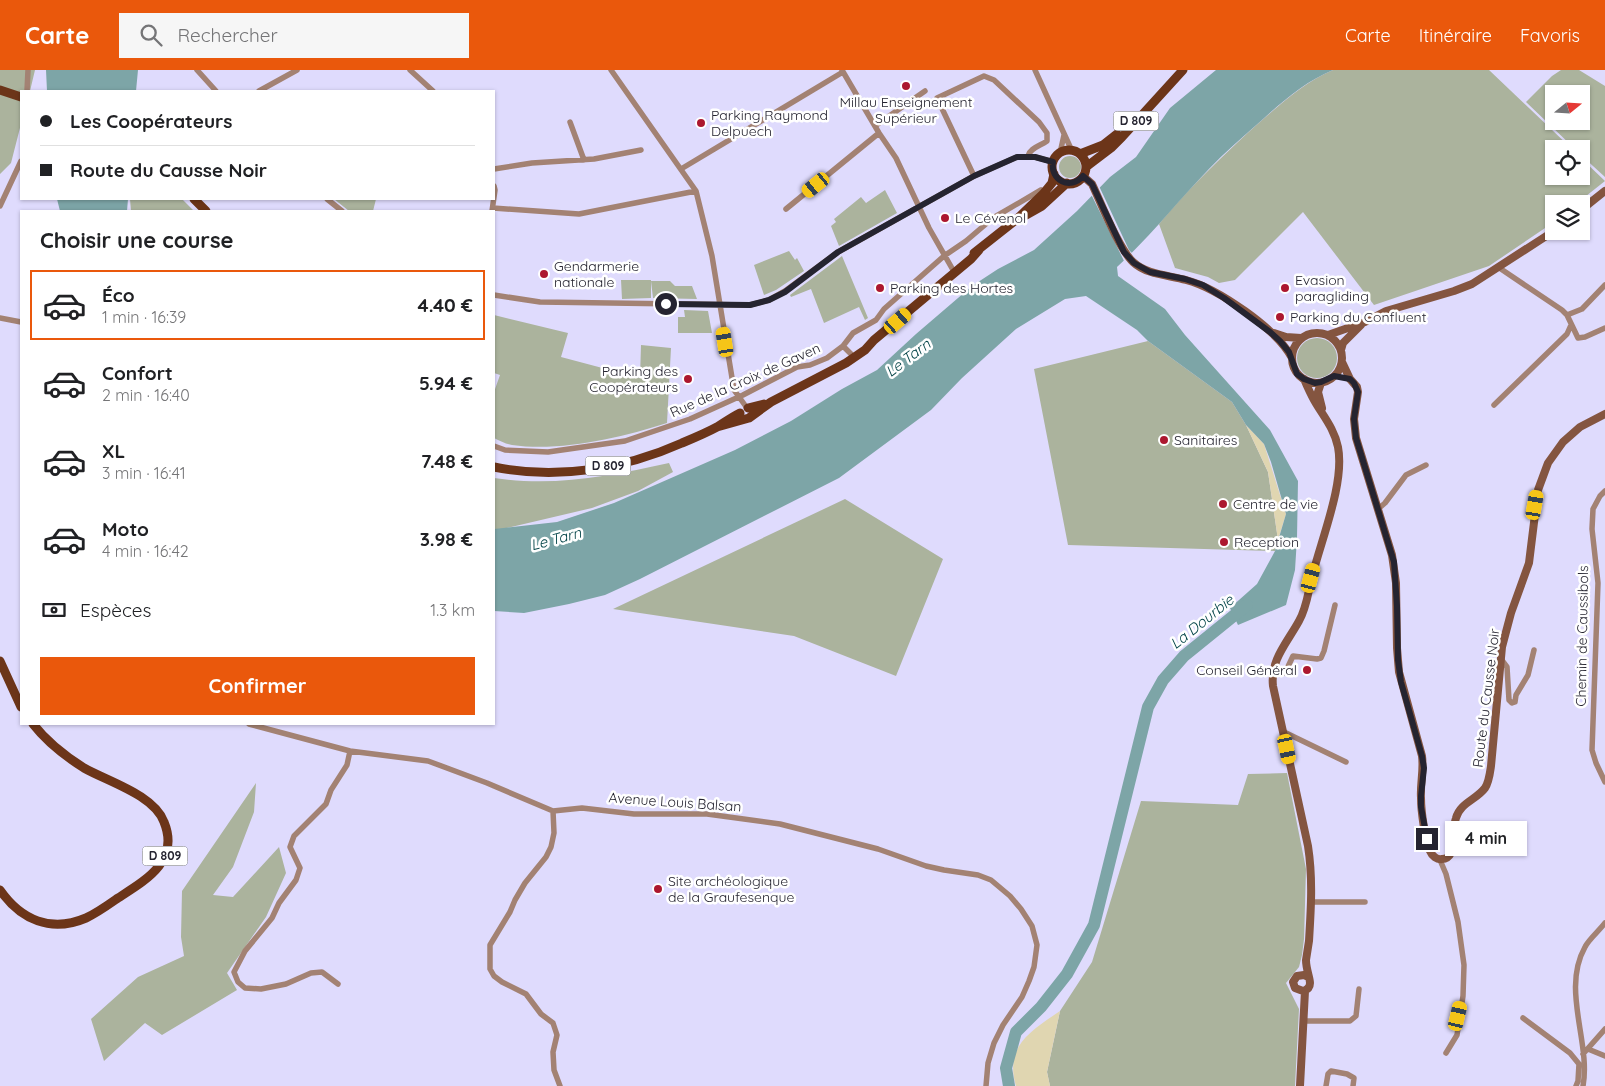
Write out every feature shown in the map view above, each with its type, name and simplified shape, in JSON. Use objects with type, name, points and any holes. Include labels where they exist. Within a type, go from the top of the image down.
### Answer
[{"type":"main road","name":"D 809","points":[[1076,152],[1108,142],[1129,123],[1177,70]]},
{"type":"main road","name":"D 809","points":[[1086,167],[1111,148],[1183,70]]},
{"type":"main road","points":[[2,91],[20,97]]},
{"type":"main road","points":[[1066,150],[1076,152],[1084,160],[1086,167],[1083,176],[1076,182],[1067,184],[1058,179],[1054,174],[1053,162],[1060,153],[1066,150]]},
{"type":"main road","name":"D 809","points":[[924,298],[968,256],[979,250],[1017,219],[1048,189],[1054,174]]},
{"type":"main road","name":"D 809","points":[[1017,219],[1042,206],[1067,184]]},
{"type":"main road","points":[[195,200],[205,210]]},
{"type":"main road","name":"D 809","points":[[495,467],[519,472],[554,473],[605,467],[656,453],[716,427],[771,402],[846,363],[865,350],[874,340],[972,259],[979,250]]},
{"type":"main road","name":"D 809","points":[[834,368],[851,354],[874,340]]},
{"type":"main road","points":[[0,661],[20,705]]},
{"type":"main road","name":"D 809","points":[[0,890],[13,907],[31,918],[50,924],[77,922],[97,912],[147,879],[163,861],[167,850],[167,830],[154,806],[70,759],[56,749],[34,725]]},
{"type":"street","points":[[27,90],[28,70]]},
{"type":"street","points":[[197,70],[215,90]]},
{"type":"street","points":[[261,90],[297,70]]},
{"type":"street","points":[[410,70],[432,90]]},
{"type":"street","points":[[611,70],[696,191],[712,256],[734,390],[745,413]]},
{"type":"street","points":[[681,169],[843,70],[879,133],[896,158],[952,270]]},
{"type":"street","points":[[1035,70],[1064,135],[1076,152]]},
{"type":"street","points":[[974,176],[937,98],[975,79],[984,76],[994,80],[1039,122],[1047,133],[1047,141],[1035,147],[1028,156]]},
{"type":"street","points":[[875,126],[925,91]]},
{"type":"street","points":[[570,122],[584,160]]},
{"type":"street","points":[[786,209],[879,133]]},
{"type":"street","points":[[1060,153],[1064,135]]},
{"type":"street","points":[[495,169],[532,163],[584,160],[641,150]]},
{"type":"street","points":[[495,295],[540,302],[750,305],[769,300],[785,292],[838,252],[974,176],[1017,157],[1028,156],[1053,162]]},
{"type":"street","points":[[0,206],[20,163]]},
{"type":"street","points":[[1083,176],[1092,184],[1124,252],[1134,263],[1150,272],[1185,279],[1203,285],[1270,332],[1292,358]]},
{"type":"street","name":"Rue de la Croix de Gaven","points":[[495,446],[505,450],[548,452],[625,441],[690,419],[797,367],[810,365],[827,358],[842,346],[853,333],[876,320],[884,309],[944,256],[966,241],[993,218],[1041,190]]},
{"type":"street","points":[[495,210],[579,214],[696,191]]},
{"type":"street","points":[[1590,203],[1605,191]]},
{"type":"street","points":[[328,200],[341,210]]},
{"type":"street","points":[[1270,332],[1286,337],[1301,338],[1312,333],[1328,335],[1365,322],[1386,311],[1463,288],[1498,268],[1545,237]]},
{"type":"street","points":[[1498,268],[1562,310],[1567,315],[1578,338],[1581,339],[1605,328]]},
{"type":"street","points":[[1567,315],[1582,309],[1605,284]]},
{"type":"street","points":[[0,318],[20,322]]},
{"type":"street","points":[[1341,350],[1344,343],[1365,322]]},
{"type":"street","points":[[1494,404],[1567,334],[1571,325]]},
{"type":"street","points":[[1328,335],[1336,341],[1341,350],[1342,362],[1358,392],[1354,419],[1356,438],[1394,562],[1399,672],[1424,768],[1421,796],[1423,819],[1430,851],[1440,860],[1446,874],[1464,965],[1463,996],[1457,1035],[1446,1052]]},
{"type":"street","points":[[1301,338],[1293,351],[1292,358],[1297,374],[1304,379],[1315,383],[1321,382],[1334,376],[1342,362]]},
{"type":"street","points":[[842,346],[851,354]]},
{"type":"street","points":[[1334,376],[1350,379]]},
{"type":"street","points":[[1301,991],[1310,985],[1306,958],[1311,902],[1311,868],[1308,846],[1273,686],[1272,672],[1276,660],[1299,621],[1306,605],[1340,462],[1334,431],[1314,400],[1304,379]]},
{"type":"street","points":[[1321,382],[1318,392],[1325,415]]},
{"type":"street","name":"Route du Causse Noir","points":[[1440,860],[1446,859],[1452,850],[1454,825],[1458,812],[1486,787],[1488,780],[1502,647],[1511,613],[1529,563],[1535,505],[1542,476],[1555,452],[1570,434],[1605,414]]},
{"type":"street","points":[[1378,510],[1406,475],[1426,465]]},
{"type":"street","name":"Chemin de Caussibols","points":[[1605,491],[1593,509],[1592,529],[1598,583],[1592,750],[1605,782]]},
{"type":"street","points":[[1272,672],[1285,673],[1293,656],[1321,658],[1335,605]]},
{"type":"street","points":[[1501,659],[1507,667],[1509,700],[1512,703],[1515,702],[1516,695],[1528,675],[1534,650]]},
{"type":"street","name":"Avenue Louis Balsan","points":[[253,725],[350,751],[428,761],[553,811],[582,808],[634,814],[708,814],[780,824],[878,849],[926,866],[978,875],[991,880],[1010,896],[1021,909],[1032,926],[1037,945],[1034,967],[1029,982],[994,1043],[988,1062],[986,1086]]},
{"type":"street","points":[[1284,732],[1346,762]]},
{"type":"street","points":[[338,984],[322,972],[311,973],[286,984],[261,989],[245,988],[238,982],[234,972],[244,951],[272,918],[279,903],[296,880],[300,868],[290,847],[294,836],[326,804],[331,790],[347,765],[350,751]]},
{"type":"street","points":[[553,811],[554,833],[551,847],[525,883],[490,945],[490,969],[494,976],[502,982],[526,994],[541,1014],[553,1023],[557,1035],[553,1052],[554,1070],[560,1086]]},
{"type":"street","points":[[1311,902],[1365,902]]},
{"type":"street","points":[[1583,1086],[1585,1052],[1576,1006],[1578,967],[1585,946],[1605,924]]},
{"type":"street","points":[[1300,1086],[1304,1004],[1301,991],[1294,986],[1293,982],[1299,975],[1306,958]]},
{"type":"street","points":[[1299,975],[1304,974],[1308,977]]},
{"type":"street","points":[[1304,1021],[1350,1021],[1356,1016],[1360,989]]},
{"type":"street","points":[[1523,1018],[1570,1053],[1579,1064],[1576,1086]]},
{"type":"street","points":[[1585,1052],[1605,1029]]},
{"type":"street","points":[[1585,1052],[1605,1056]]},
{"type":"street","points":[[1326,1086],[1328,1074],[1331,1071],[1347,1074],[1354,1078],[1353,1086]]},
{"type":"shaded area","points":[[0,70],[35,70],[30,90],[20,90],[20,128],[11,163],[0,174]]},
{"type":"shaded area","points":[[1333,70],[1489,70],[1545,123],[1545,130],[1552,130],[1563,140],[1545,140],[1545,185],[1590,185],[1590,167],[1605,181],[1587,195],[1545,195],[1545,228],[1489,266],[1374,305],[1303,212],[1235,280],[1219,283],[1208,277],[1175,268],[1159,224],[1234,145],[1286,99]]},
{"type":"shaded area","points":[[1561,70],[1579,70],[1605,86],[1605,177],[1590,163],[1590,140],[1566,140],[1555,130],[1590,130],[1590,85],[1545,85],[1545,120],[1526,102],[1552,76]]},
{"type":"shaded area","points":[[1070,156],[1078,159],[1081,167],[1078,175],[1070,178],[1062,175],[1059,167],[1062,159]]},
{"type":"shaded area","points":[[885,190],[897,213],[839,246],[831,226],[836,222],[834,219],[861,197],[866,203]]},
{"type":"shaded area","points":[[130,200],[183,200],[193,210],[131,210]]},
{"type":"shaded area","points":[[335,200],[376,200],[373,210],[348,210]]},
{"type":"shaded area","points":[[789,251],[795,260],[797,258],[804,271],[776,290],[764,295],[754,265]]},
{"type":"shaded area","points":[[842,256],[868,318],[865,320],[859,307],[824,323],[811,289],[791,297],[790,295]]},
{"type":"shaded area","points":[[621,280],[651,280],[651,298],[622,299]]},
{"type":"shaded area","points":[[651,281],[670,281],[675,286],[692,286],[697,299],[653,298]]},
{"type":"shaded area","points":[[684,310],[708,311],[712,333],[678,333],[678,317],[685,317]]},
{"type":"shaded area","points":[[495,315],[568,333],[561,357],[640,378],[641,345],[671,348],[667,423],[630,434],[570,445],[531,447],[505,443],[495,438],[495,389],[500,375],[495,373]]},
{"type":"shaded area","points":[[1317,338],[1331,344],[1337,358],[1331,372],[1317,378],[1303,372],[1297,358],[1303,344]]},
{"type":"shaded area","points":[[1148,341],[1232,402],[1246,425],[1268,472],[1278,540],[1275,551],[1068,545],[1034,369]]},
{"type":"shaded area","points":[[669,463],[673,472],[638,491],[592,508],[495,531],[495,478],[561,481],[625,472]]},
{"type":"shaded area","points":[[845,499],[943,559],[896,676],[794,636],[613,609]]},
{"type":"shaded area","points":[[1287,773],[1306,869],[1302,955],[1299,967],[1286,983],[1299,1009],[1295,1086],[1050,1086],[1047,1072],[1060,1011],[1092,962],[1141,801],[1238,805],[1248,774]]},
{"type":"shaded area","points":[[256,783],[254,812],[233,867],[213,895],[233,897],[279,847],[286,873],[266,917],[227,973],[237,990],[162,1035],[145,1023],[104,1061],[91,1019],[138,977],[184,956],[181,937],[182,891]]},
{"type":"sand","points":[[1246,425],[1264,444],[1286,514],[1278,540],[1268,472]]},
{"type":"sand","points":[[1060,1011],[1047,1072],[1050,1086],[1016,1086],[1013,1072],[1017,1050],[1030,1033]]},
{"type":"water","points":[[46,70],[138,70],[136,90],[47,90]]},
{"type":"water","name":"Le Tarn","points":[[1216,70],[1333,70],[1304,86],[1241,138],[1117,267],[1118,276],[1165,309],[1185,335],[1270,430],[1298,481],[1295,570],[1286,605],[1238,625],[1230,608],[1257,584],[1275,551],[1286,514],[1264,444],[1246,425],[1232,402],[1148,341],[1137,330],[1086,296],[1065,299],[1016,329],[962,378],[931,410],[839,478],[605,595],[524,613],[495,611],[495,529],[557,522],[614,503],[735,450],[791,421],[842,389],[877,370],[972,286],[998,269],[1034,250],[1077,211],[1110,177],[1136,157],[1170,108]]},
{"type":"water","points":[[57,200],[128,200],[127,210],[60,210]]},
{"type":"pier","points":[[1099,186],[1129,250],[1134,255],[1125,263],[1091,194]]},
{"type":"waterway","name":"La Dourbie","points":[[1009,1086],[1006,1068],[1016,1032],[1041,1007],[1067,974],[1094,925],[1148,707],[1163,680],[1184,656],[1247,605]]},
{"type":"place","name":"Millau Enseignement Supérieur","points":[[906,86]]},
{"type":"place","name":"Parking Raymond Delpuech","points":[[701,123]]},
{"type":"place","name":"Le Cévenol","points":[[945,218]]},
{"type":"place","name":"Gendarmerie nationale","points":[[544,274]]},
{"type":"place","name":"Parking des Hortes","points":[[880,288]]},
{"type":"place","name":"Evasion paragliding","points":[[1285,288]]},
{"type":"place","name":"Parking du Confluent","points":[[1280,317]]},
{"type":"place","name":"Parking des Coopérateurs","points":[[688,379]]},
{"type":"place","name":"Sanitaires","points":[[1164,440]]},
{"type":"place","name":"Centre de vie","points":[[1223,504]]},
{"type":"place","name":"Reception","points":[[1224,542]]},
{"type":"place","name":"Conseil Général","points":[[1307,670]]},
{"type":"place","name":"Site archéologique de la Graufesenque","points":[[658,889]]},
{"type":"route","points":[[666,304],[750,305],[769,300],[785,292],[838,252],[877,229],[974,176],[1017,157],[1035,157],[1053,162],[1054,174],[1064,183],[1070,184],[1079,181],[1083,176],[1088,179],[1124,252],[1134,263],[1150,272],[1185,279],[1203,285],[1224,298],[1280,341],[1289,352],[1297,374],[1309,382],[1321,382],[1334,376],[1350,379],[1357,387],[1354,419],[1358,448],[1394,562],[1399,672],[1422,756],[1424,768],[1421,807],[1427,839]]}]
